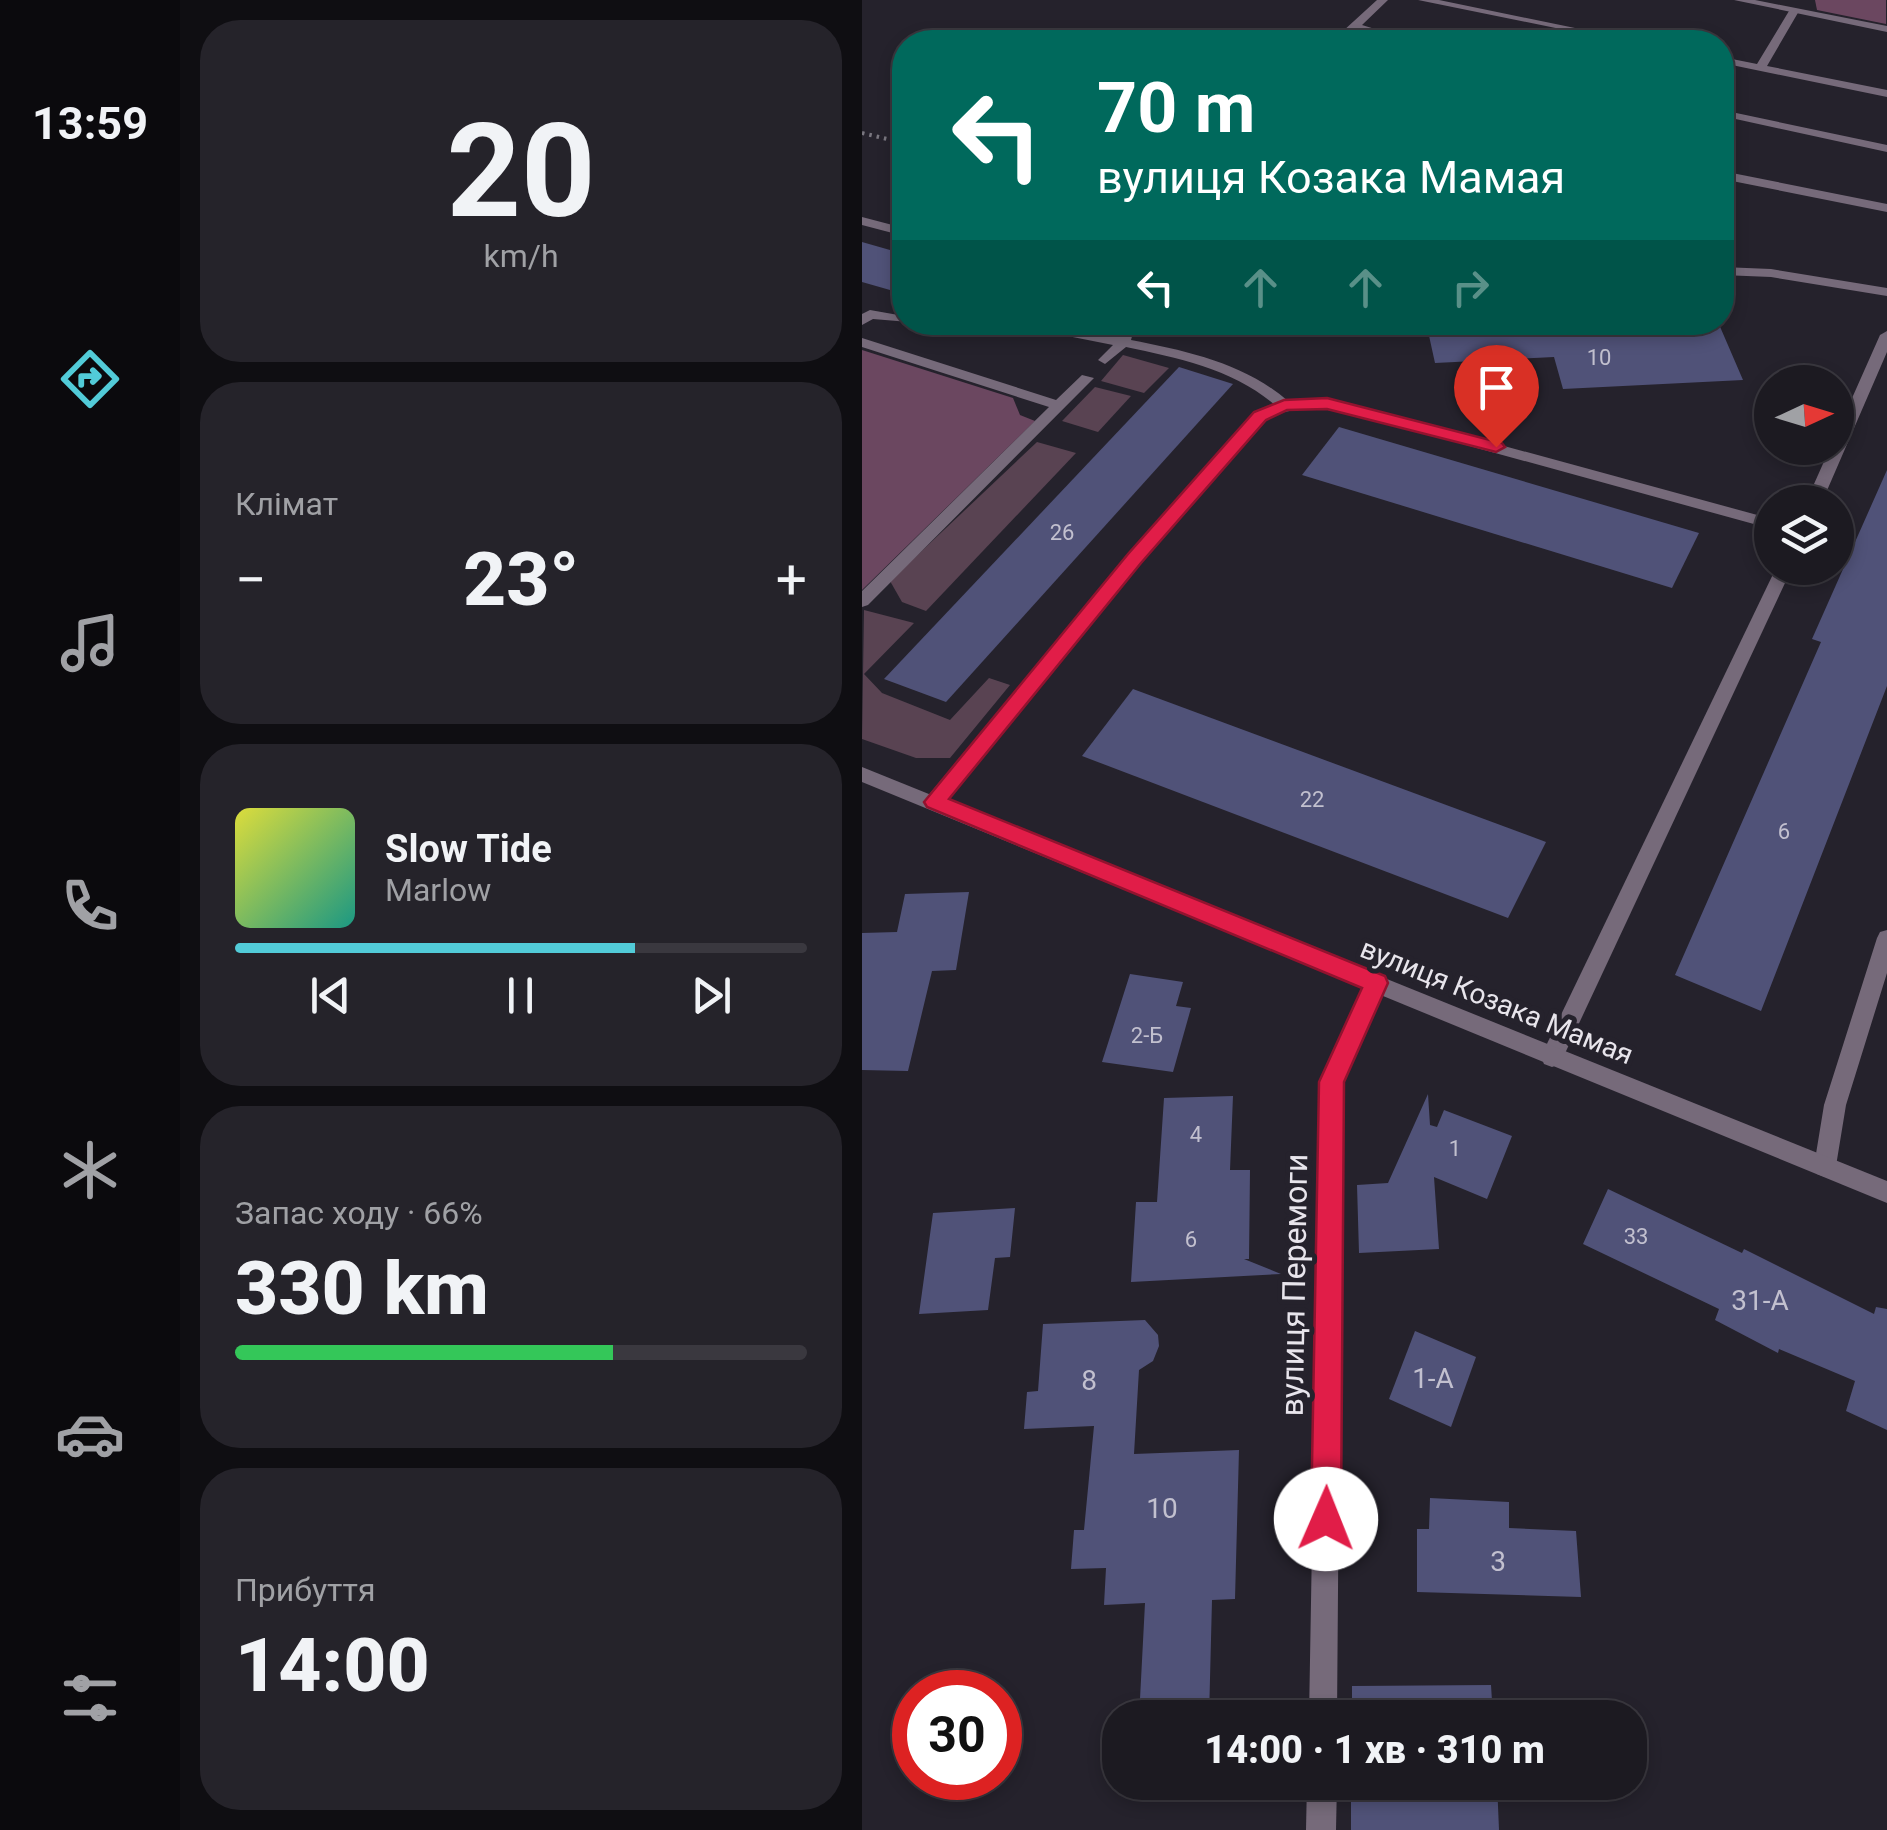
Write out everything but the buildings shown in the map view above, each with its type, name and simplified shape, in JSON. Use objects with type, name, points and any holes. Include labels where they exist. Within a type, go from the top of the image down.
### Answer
[{"type":"street","points":[[1350,30],[1384,0]]},
{"type":"street","points":[[1423,0],[1551,30]]},
{"type":"street","points":[[1739,0],[1886,29]]},
{"type":"street","points":[[1760,68],[1794,11]]},
{"type":"street","points":[[1354,26],[1368,30]]},
{"type":"street","points":[[1734,63],[1886,94]]},
{"type":"street","points":[[1734,116],[1886,149]]},
{"type":"street","points":[[1734,177],[1886,208]]},
{"type":"street","points":[[862,221],[892,229]]},
{"type":"street","points":[[1734,272],[1770,273],[1886,292]]},
{"type":"street","points":[[864,316],[892,319]]},
{"type":"street","points":[[1081,335],[1123,342],[1252,379],[1284,405]]},
{"type":"street","points":[[1105,360],[1125,335]]},
{"type":"street","points":[[1821,485],[1886,335]]},
{"type":"street","points":[[862,342],[1060,406]]},
{"type":"street","points":[[862,600],[1087,378]]},
{"type":"street","points":[[934,802],[1222,459],[1260,416],[1284,405],[1327,404],[1371,414],[1754,519]]},
{"type":"street","points":[[1552,1057],[1776,585]]},
{"type":"street","name":"вулиця Козака Мамая","points":[[862,774],[1886,1192]]},
{"type":"street","points":[[1825,1166],[1835,1105],[1885,949]]},
{"type":"street","name":"вулиця Перемоги","points":[[1323,1700],[1332,1082],[1376,983]]},
{"type":"street","points":[[1322,1800],[1322,1830]]},
{"type":"path","points":[[862,133],[892,140]]},
{"type":"shaded area","points":[[1815,0],[1886,0],[1886,24],[1817,10]]},
{"type":"shaded area","points":[[862,350],[1013,398],[1020,415],[1035,421],[862,590]]},
{"type":"shaded area","points":[[1123,355],[1169,368],[1144,393],[1101,381]]},
{"type":"shaded area","points":[[1095,387],[1131,396],[1098,432],[1062,421]]},
{"type":"shaded area","points":[[1037,442],[1076,453],[926,611],[902,602],[890,581]]},
{"type":"shaded area","points":[[864,610],[914,623],[864,674],[882,693],[950,720],[989,678],[1010,685],[950,758],[916,758],[862,739]]},
{"type":"route","points":[[1326,1519],[1332,1082],[1376,983],[934,802],[1135,558],[1260,416],[1284,405],[1327,404],[1496,447]]}]
